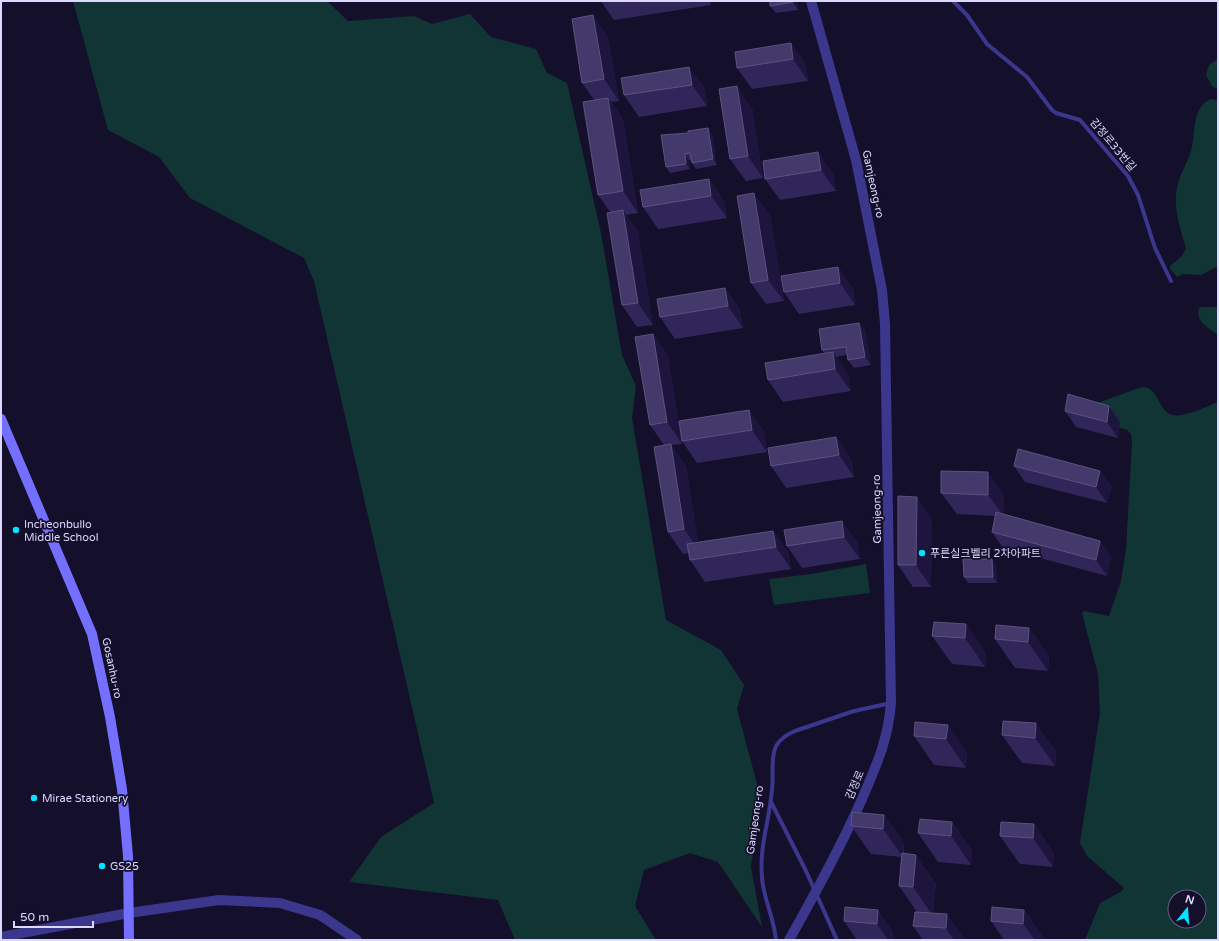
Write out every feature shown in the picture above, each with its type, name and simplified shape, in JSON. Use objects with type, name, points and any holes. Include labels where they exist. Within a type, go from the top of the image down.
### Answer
[{"type":"main road","name":"Gosanhu-ro","points":[[1,419],[92,634],[110,717],[122,789],[128,856],[129,940]]},
{"type":"street","name":"Gamjeong-ro","points":[[811,1],[856,160],[882,290],[885,324],[892,702]]},
{"type":"street","name":"감정로","points":[[789,940],[816,894],[853,820],[882,752],[890,724],[892,702]]},
{"type":"street","points":[[1,937],[129,913],[219,900],[280,903],[320,915],[357,940]]},
{"type":"lane","name":"감정로33번길","points":[[953,1],[967,15],[987,44],[1027,77],[1056,114],[1080,120],[1121,167],[1134,185],[1153,244],[1171,281]]},
{"type":"lane","name":"Gamjeong-ro","points":[[776,940],[771,911],[762,878],[761,856],[771,802],[773,755],[776,746],[786,735],[854,711],[892,702]]},
{"type":"lane","points":[[771,802],[837,940]]},
{"type":"green space","points":[[73,1],[327,1],[348,21],[414,16],[432,24],[470,14],[491,37],[536,49],[547,73],[567,83],[601,233],[622,355],[636,386],[632,418],[666,620],[721,650],[744,685],[737,709],[760,795],[751,867],[762,927],[718,862],[690,853],[644,870],[635,906],[656,940],[515,940],[498,900],[349,882],[381,837],[434,803],[314,281],[304,258],[190,198],[159,157],[108,130]]},
{"type":"green space","points":[[1218,59],[1218,90],[1212,86],[1206,75],[1209,65]]},
{"type":"green space","points":[[1211,99],[1218,100],[1218,266],[1201,275],[1183,274],[1177,277],[1170,269],[1170,266],[1182,256],[1186,248],[1177,216],[1176,191],[1179,179],[1191,151],[1197,114],[1200,108]]},
{"type":"green space","points":[[1218,307],[1218,335],[1201,321],[1198,313],[1199,308]]},
{"type":"green space","points":[[1142,387],[1152,390],[1164,409],[1173,415],[1183,415],[1218,402],[1218,940],[1085,940],[1100,903],[1122,891],[1124,888],[1087,856],[1080,843],[1100,713],[1098,674],[1082,613],[1084,611],[1109,616],[1121,581],[1126,549],[1132,442],[1131,434],[1127,430],[1084,416],[1094,404]]},
{"type":"green space","points":[[866,564],[870,593],[774,605],[769,579],[811,574]]},
{"type":"building","points":[[770,1],[792,1],[793,2],[770,6]]},
{"type":"building","points":[[593,15],[604,79],[582,83],[572,19]]},
{"type":"building","points":[[791,43],[793,59],[737,68],[735,52]]},
{"type":"building","points":[[689,67],[692,85],[624,95],[621,78]]},
{"type":"building","points":[[737,86],[748,156],[730,159],[719,89]]},
{"type":"building","points":[[608,98],[623,191],[598,195],[583,102]]},
{"type":"building","points":[[708,128],[713,159],[692,163],[690,153],[685,154],[686,164],[666,167],[661,135],[688,133],[688,131]]},
{"type":"building","points":[[818,152],[821,170],[765,179],[763,161]]},
{"type":"building","points":[[709,179],[711,196],[643,207],[640,190]]},
{"type":"building","points":[[754,193],[768,280],[751,283],[737,196]]},
{"type":"building","points":[[623,210],[638,303],[622,305],[607,213]]},
{"type":"building","points":[[838,267],[840,283],[784,292],[781,276]]},
{"type":"building","points":[[725,288],[728,306],[660,317],[657,299]]},
{"type":"building","points":[[859,323],[865,357],[848,360],[846,347],[822,350],[819,329]]},
{"type":"building","points":[[653,334],[667,422],[650,425],[635,337]]},
{"type":"building","points":[[833,352],[835,369],[768,380],[765,363]]},
{"type":"building","points":[[1068,394],[1109,406],[1107,422],[1065,411]]},
{"type":"building","points":[[749,410],[752,430],[682,441],[679,421]]},
{"type":"building","points":[[836,437],[839,455],[771,466],[768,448]]},
{"type":"building","points":[[671,444],[684,529],[668,532],[654,447]]},
{"type":"building","points":[[1018,449],[1100,471],[1096,487],[1014,466]]},
{"type":"building","points":[[941,471],[988,472],[988,495],[941,493]]},
{"type":"building","points":[[898,496],[917,497],[916,565],[898,565]]},
{"type":"building","points":[[996,512],[1100,541],[1096,560],[992,532]]},
{"type":"building","points":[[842,521],[844,537],[787,546],[784,530]]},
{"type":"building","points":[[773,531],[776,547],[690,560],[687,544]]},
{"type":"building","points":[[963,559],[992,559],[993,577],[964,577]]},
{"type":"building","points":[[934,622],[966,624],[965,638],[932,636]]},
{"type":"building","points":[[996,625],[1029,628],[1028,642],[995,639]]},
{"type":"building","points":[[1003,721],[1036,723],[1035,738],[1002,735]]},
{"type":"building","points":[[915,722],[948,725],[946,739],[914,736]]},
{"type":"building","points":[[852,812],[884,815],[883,829],[851,826]]},
{"type":"building","points":[[920,819],[952,822],[951,836],[918,833]]},
{"type":"building","points":[[1001,822],[1034,824],[1033,838],[1000,836]]},
{"type":"building","points":[[902,853],[916,855],[913,887],[899,886]]},
{"type":"building","points":[[845,907],[878,910],[877,924],[844,921]]},
{"type":"building","points":[[992,907],[1024,910],[1023,924],[991,921]]},
{"type":"building","points":[[915,912],[947,914],[946,928],[913,926]]},
{"type":"place","name":"Incheonbullo Middle School","points":[[16,530]]},
{"type":"place","name":"푸른실크벨리 2차아파트","points":[[922,553]]},
{"type":"place","name":"Mirae Stationery","points":[[34,798]]},
{"type":"place","name":"GS25","points":[[102,866]]}]
